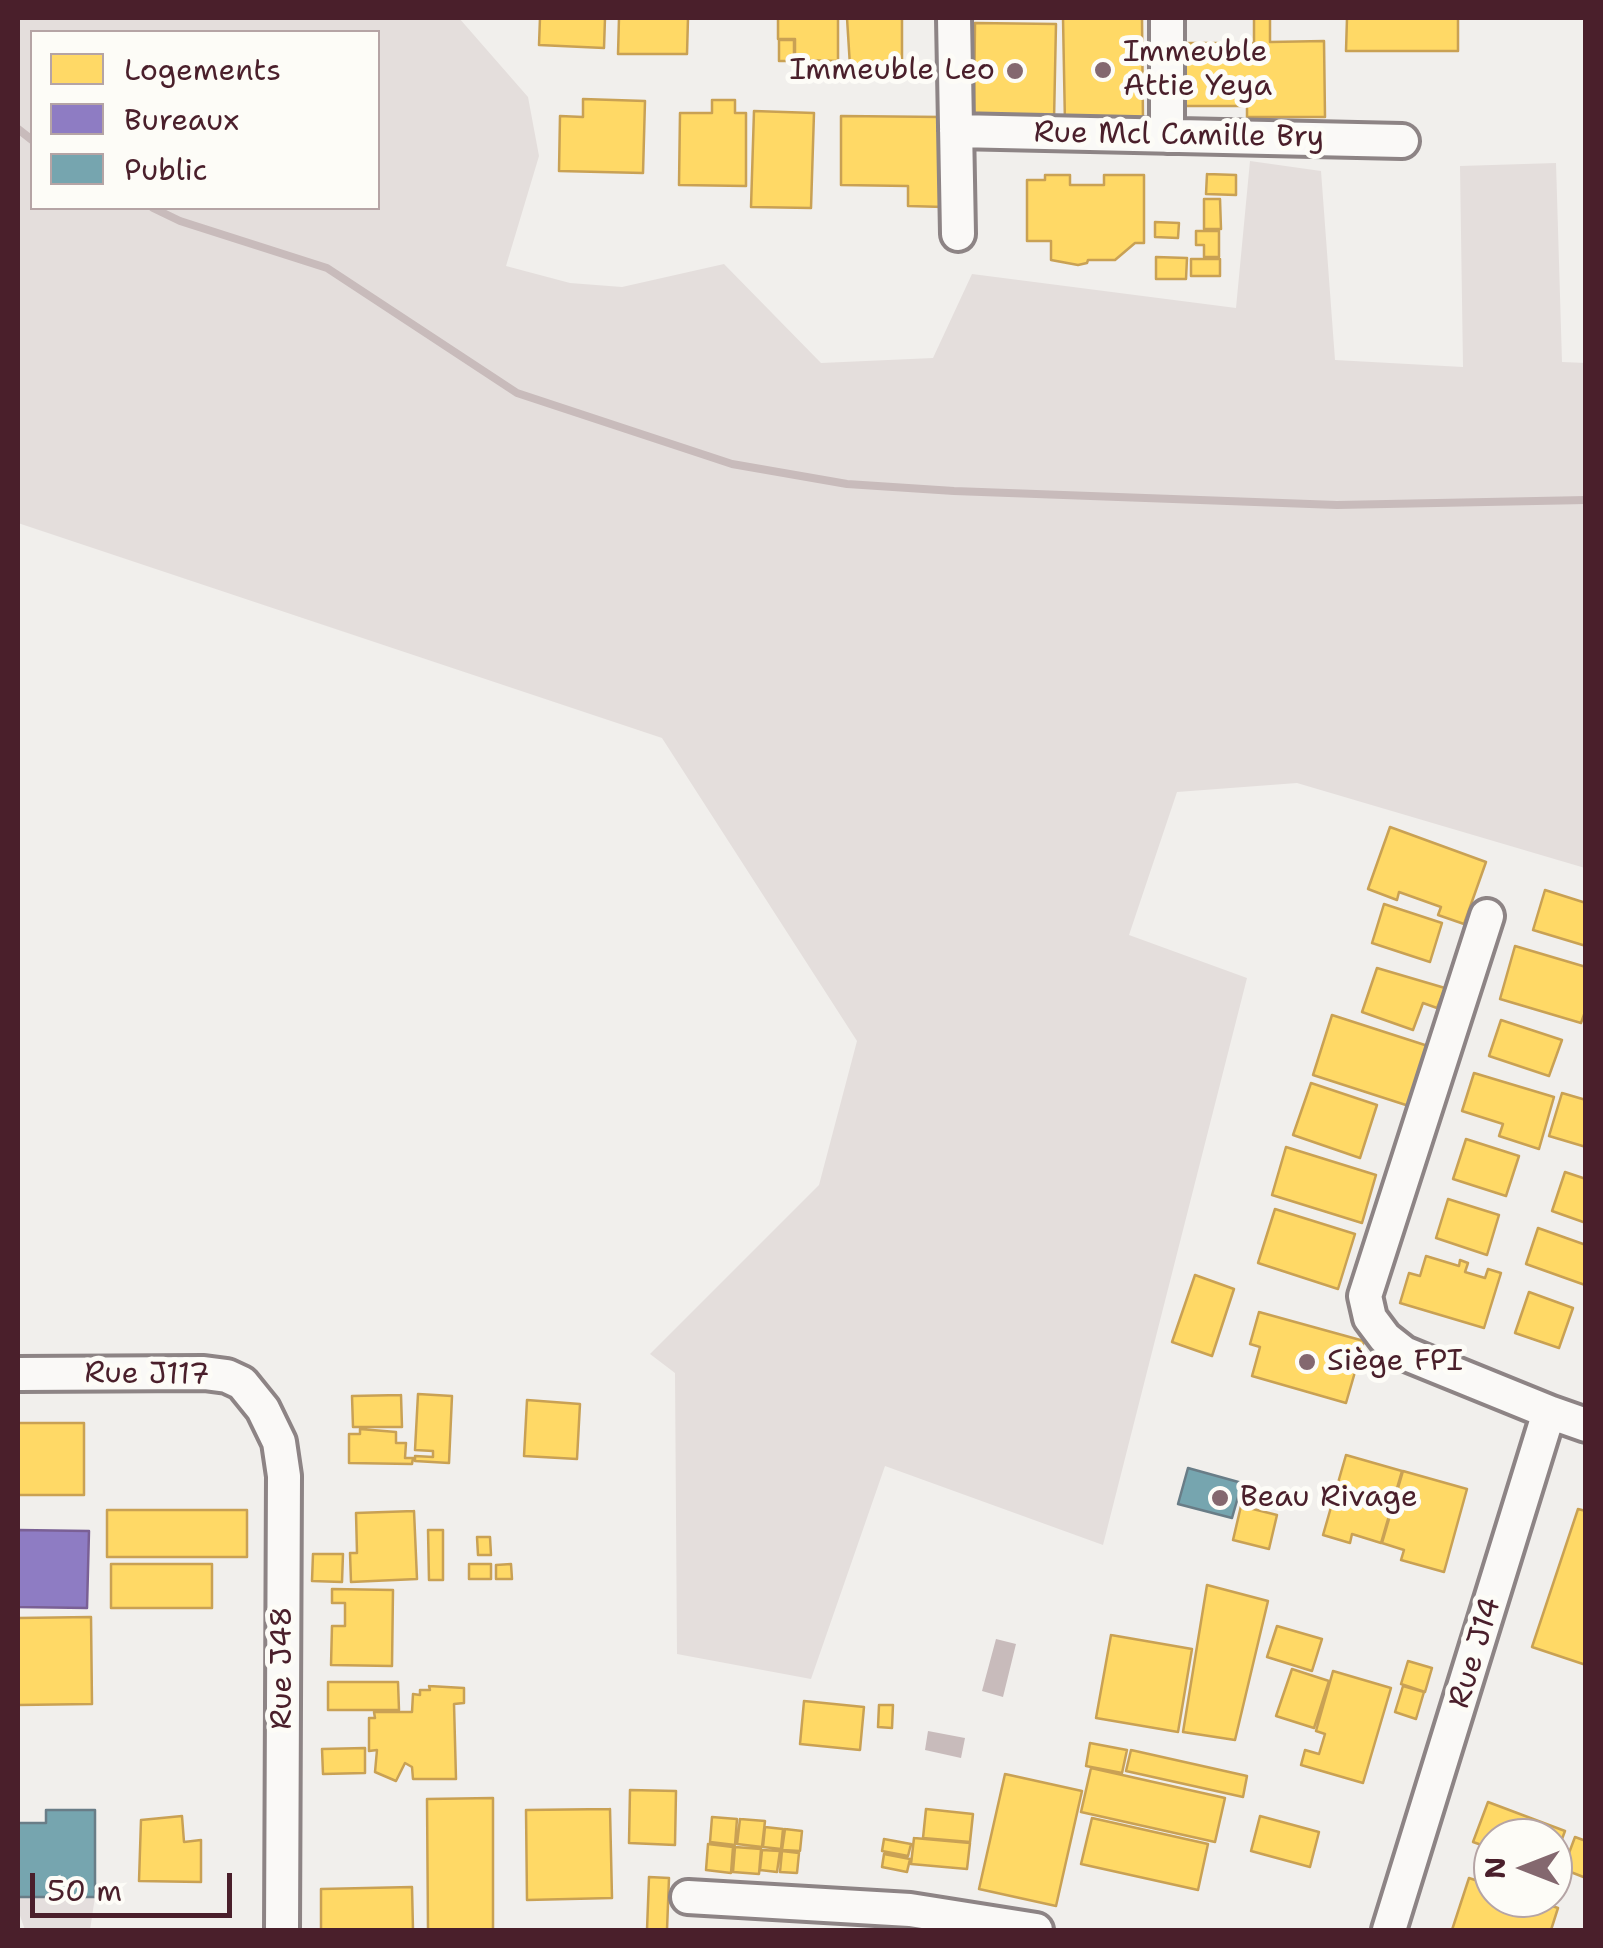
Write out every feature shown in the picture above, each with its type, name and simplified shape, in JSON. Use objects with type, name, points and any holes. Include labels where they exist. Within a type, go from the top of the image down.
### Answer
[{"type":"street","points":[[954,18],[958,234]]},
{"type":"street","points":[[1167,18],[1167,136]]},
{"type":"street","name":"Rue Mcl Camille Bry","points":[[956,131],[1402,140]]},
{"type":"street","points":[[1487,916],[1365,1296],[1370,1318],[1384,1338],[1404,1353],[1548,1412],[1584,1418]]},
{"type":"street","name":"Rue J117","points":[[18,1374],[226,1376],[242,1384],[263,1409]]},
{"type":"street","name":"Rue J48","points":[[263,1409],[279,1442],[284,1476],[282,1930]]},
{"type":"street","name":"Rue J14","points":[[1389,1930],[1548,1412]]},
{"type":"street","points":[[688,1897],[910,1910],[1036,1930]]},
{"type":"shaded area","points":[[18,18],[459,18],[528,97],[539,156],[506,266],[570,283],[622,287],[724,264],[821,363],[933,358],[972,274],[1236,308],[1250,161],[1321,171],[1335,360],[1463,367],[1460,166],[1556,163],[1562,362],[1586,363],[1585,868],[1297,783],[1177,792],[1129,935],[1247,978],[1103,1545],[885,1466],[811,1679],[677,1654],[675,1373],[650,1354],[819,1185],[857,1041],[662,738],[18,523]]},
{"type":"shaded area","points":[[996,1639],[1016,1644],[1003,1697],[982,1691]]},
{"type":"shaded area","points":[[928,1731],[965,1738],[961,1758],[925,1750]]},
{"type":"shaded area","points":[[18,1897],[95,1897],[90,1930],[25,1930]]},
{"type":"building: Logements","points":[[540,18],[605,18],[604,48],[539,45]]},
{"type":"building: Logements","points":[[619,18],[688,18],[687,54],[618,54]]},
{"type":"building: Logements","points":[[778,18],[838,18],[838,61],[795,60],[795,39],[778,39]]},
{"type":"building: Logements","points":[[847,18],[902,18],[902,62],[850,66]]},
{"type":"building: Logements","name":"Immeuble Attie Yeya","points":[[1063,18],[1142,18],[1143,122],[1065,124]]},
{"type":"building: Logements","points":[[1254,18],[1270,18],[1270,42],[1324,41],[1325,117],[1247,117],[1247,106],[1185,106],[1185,43],[1254,43]]},
{"type":"building: Logements","points":[[1347,18],[1458,18],[1458,51],[1346,51]]},
{"type":"building: Logements","name":"Immeuble Leo","points":[[975,23],[1056,24],[1054,120],[974,119]]},
{"type":"building: Logements","points":[[779,40],[794,40],[794,61],[779,61]]},
{"type":"building: Logements","points":[[583,99],[645,101],[643,173],[559,171],[560,116],[583,117]]},
{"type":"building: Logements","points":[[712,100],[735,100],[735,113],[746,113],[746,186],[679,185],[680,113],[712,113]]},
{"type":"building: Logements","points":[[754,111],[814,113],[811,208],[751,207]]},
{"type":"building: Logements","points":[[841,116],[944,117],[944,207],[908,206],[908,186],[841,185]]},
{"type":"building: Logements","points":[[1207,174],[1236,175],[1236,195],[1206,194]]},
{"type":"building: Logements","points":[[1045,175],[1070,175],[1070,185],[1104,185],[1104,175],[1144,175],[1144,243],[1135,243],[1115,260],[1088,260],[1078,265],[1051,260],[1051,241],[1027,241],[1027,180],[1045,180]]},
{"type":"building: Logements","points":[[1204,199],[1220,199],[1221,229],[1204,229]]},
{"type":"building: Logements","points":[[1155,222],[1179,223],[1178,238],[1155,237]]},
{"type":"building: Logements","points":[[1196,231],[1219,231],[1219,257],[1204,257],[1204,245],[1196,245]]},
{"type":"building: Logements","points":[[1156,257],[1187,258],[1186,279],[1156,279]]},
{"type":"building: Logements","points":[[1191,259],[1220,259],[1220,276],[1191,276]]},
{"type":"building: Logements","points":[[1390,827],[1486,862],[1464,924],[1438,915],[1441,907],[1399,892],[1397,900],[1368,889]]},
{"type":"building: Logements","points":[[1545,890],[1586,903],[1586,946],[1533,930]]},
{"type":"building: Logements","points":[[1384,904],[1442,923],[1430,962],[1372,943]]},
{"type":"building: Logements","points":[[1515,946],[1586,967],[1586,1009],[1581,1023],[1500,999]]},
{"type":"building: Logements","points":[[1377,968],[1445,988],[1437,1008],[1423,1003],[1413,1030],[1362,1012]]},
{"type":"building: Logements","points":[[1332,1015],[1428,1046],[1409,1106],[1313,1075]]},
{"type":"building: Logements","points":[[1501,1020],[1562,1040],[1549,1076],[1489,1056]]},
{"type":"building: Logements","points":[[1474,1073],[1554,1097],[1539,1149],[1499,1136],[1503,1124],[1462,1111]]},
{"type":"building: Logements","points":[[1311,1083],[1377,1105],[1360,1158],[1293,1135]]},
{"type":"building: Logements","points":[[1562,1093],[1586,1100],[1586,1147],[1549,1136]]},
{"type":"building: Logements","points":[[1466,1139],[1519,1156],[1506,1196],[1453,1179]]},
{"type":"building: Logements","points":[[1286,1147],[1376,1175],[1362,1223],[1272,1195]]},
{"type":"building: Logements","points":[[1565,1172],[1586,1179],[1586,1223],[1552,1211]]},
{"type":"building: Logements","points":[[1448,1199],[1499,1215],[1487,1255],[1436,1238]]},
{"type":"building: Logements","points":[[1275,1209],[1355,1234],[1338,1289],[1258,1263]]},
{"type":"building: Logements","points":[[1538,1228],[1586,1245],[1585,1285],[1526,1264]]},
{"type":"building: Logements","points":[[1426,1256],[1459,1266],[1460,1260],[1468,1263],[1465,1272],[1485,1278],[1488,1269],[1501,1273],[1484,1328],[1400,1303],[1409,1273],[1420,1276]]},
{"type":"building: Logements","points":[[1195,1275],[1234,1289],[1212,1356],[1172,1342]]},
{"type":"building: Logements","points":[[1529,1292],[1573,1308],[1559,1348],[1515,1333]]},
{"type":"building: Logements","name":"Siège FPI","points":[[1259,1312],[1364,1341],[1346,1403],[1252,1376],[1260,1347],[1250,1344]]},
{"type":"building: Logements","points":[[418,1394],[452,1396],[449,1463],[415,1461],[415,1456],[433,1457],[433,1451],[415,1450]]},
{"type":"building: Logements","points":[[401,1395],[402,1427],[353,1427],[352,1396]]},
{"type":"building: Logements","points":[[527,1400],[580,1404],[577,1459],[524,1456]]},
{"type":"building: Logements","points":[[18,1423],[84,1423],[84,1495],[18,1495]]},
{"type":"building: Logements","points":[[360,1429],[396,1432],[396,1443],[406,1443],[405,1458],[413,1458],[412,1464],[349,1463],[349,1434],[360,1434]]},
{"type":"building: Logements","points":[[1346,1455],[1402,1471],[1381,1543],[1352,1534],[1350,1543],[1323,1535]]},
{"type":"building: Logements","points":[[1403,1471],[1467,1489],[1444,1572],[1401,1560],[1404,1550],[1382,1543]]},
{"type":"building: Logements","points":[[1241,1506],[1277,1515],[1269,1549],[1233,1540]]},
{"type":"building: Logements","points":[[1578,1509],[1586,1511],[1586,1665],[1532,1647]]},
{"type":"building: Logements","points":[[107,1510],[247,1510],[247,1557],[107,1557]]},
{"type":"building: Logements","points":[[414,1511],[417,1579],[351,1582],[350,1553],[357,1553],[356,1513]]},
{"type":"building: Logements","points":[[428,1530],[443,1530],[443,1580],[429,1580]]},
{"type":"building: Logements","points":[[477,1537],[490,1537],[491,1555],[478,1555]]},
{"type":"building: Logements","points":[[313,1554],[343,1554],[342,1582],[312,1581]]},
{"type":"building: Logements","points":[[111,1564],[212,1564],[212,1608],[111,1608]]},
{"type":"building: Logements","points":[[469,1564],[491,1564],[491,1579],[469,1579]]},
{"type":"building: Logements","points":[[511,1564],[512,1579],[496,1579],[496,1565]]},
{"type":"building: Logements","points":[[1207,1585],[1268,1601],[1235,1740],[1183,1732]]},
{"type":"building: Logements","points":[[332,1589],[393,1590],[392,1666],[331,1665],[332,1626],[345,1626],[345,1603],[332,1603]]},
{"type":"building: Logements","points":[[91,1617],[92,1704],[18,1705],[18,1618]]},
{"type":"building: Logements","points":[[1277,1626],[1322,1639],[1312,1671],[1267,1657]]},
{"type":"building: Logements","points":[[1111,1635],[1192,1649],[1178,1732],[1096,1718]]},
{"type":"building: Logements","points":[[1408,1661],[1432,1668],[1425,1692],[1401,1684]]},
{"type":"building: Logements","points":[[1292,1669],[1329,1681],[1314,1728],[1276,1716]]},
{"type":"building: Logements","points":[[1333,1671],[1391,1688],[1363,1783],[1301,1765],[1305,1750],[1319,1754],[1325,1734],[1316,1731]]},
{"type":"building: Logements","points":[[328,1682],[398,1682],[399,1710],[328,1710]]},
{"type":"building: Logements","points":[[429,1686],[464,1688],[464,1703],[454,1704],[456,1779],[413,1779],[412,1767],[405,1763],[396,1781],[375,1772],[377,1750],[369,1751],[369,1718],[375,1718],[374,1712],[412,1712],[413,1694],[430,1690]]},
{"type":"building: Logements","points":[[1403,1686],[1424,1692],[1416,1719],[1395,1712]]},
{"type":"building: Logements","points":[[804,1701],[864,1707],[860,1750],[800,1744]]},
{"type":"building: Logements","points":[[879,1705],[893,1705],[892,1728],[878,1727]]},
{"type":"building: Logements","points":[[1090,1743],[1127,1750],[1122,1773],[1086,1766]]},
{"type":"building: Logements","points":[[365,1748],[365,1773],[323,1774],[322,1749]]},
{"type":"building: Logements","points":[[1131,1750],[1247,1776],[1243,1797],[1126,1771]]},
{"type":"building: Logements","points":[[1091,1768],[1225,1798],[1215,1842],[1081,1812]]},
{"type":"building: Logements","points":[[1005,1774],[1082,1791],[1056,1906],[979,1889]]},
{"type":"building: Logements","points":[[630,1790],[676,1791],[675,1845],[629,1843]]},
{"type":"building: Logements","points":[[493,1798],[493,1930],[428,1930],[427,1799]]},
{"type":"building: Logements","points":[[1488,1802],[1530,1818],[1482,1818]]},
{"type":"building: Logements","points":[[610,1809],[612,1898],[527,1900],[526,1810]]},
{"type":"building: Logements","points":[[926,1809],[973,1814],[970,1842],[923,1838]]},
{"type":"building: Logements","points":[[182,1816],[184,1842],[201,1840],[201,1882],[139,1881],[141,1820]]},
{"type":"building: Logements","points":[[1260,1816],[1319,1832],[1310,1867],[1251,1851]]},
{"type":"building: Logements","points":[[712,1817],[737,1819],[735,1845],[710,1842]]},
{"type":"building: Logements","points":[[1092,1818],[1208,1844],[1198,1890],[1081,1864]]},
{"type":"building: Logements","points":[[740,1819],[765,1821],[762,1847],[737,1844]]},
{"type":"building: Logements","points":[[765,1827],[783,1829],[781,1849],[763,1847]]},
{"type":"building: Logements","points":[[785,1829],[802,1831],[800,1851],[782,1850]]},
{"type":"building: Logements","points":[[1575,1837],[1586,1841],[1586,1878],[1573,1873]]},
{"type":"building: Logements","points":[[914,1838],[970,1843],[967,1869],[911,1864]]},
{"type":"building: Logements","points":[[884,1839],[911,1844],[908,1856],[882,1851]]},
{"type":"building: Logements","points":[[708,1844],[733,1847],[731,1873],[706,1870]]},
{"type":"building: Logements","points":[[735,1847],[761,1849],[759,1874],[733,1872]]},
{"type":"building: Logements","points":[[762,1850],[780,1851],[777,1872],[760,1870]]},
{"type":"building: Logements","points":[[782,1851],[799,1853],[797,1873],[780,1872]]},
{"type":"building: Logements","points":[[884,1854],[910,1859],[907,1872],[882,1867]]},
{"type":"building: Logements","points":[[649,1877],[669,1878],[667,1930],[647,1930]]},
{"type":"building: Logements","points":[[1469,1878],[1473,1879],[1473,1918],[1555,1918],[1551,1930],[1452,1930]]},
{"type":"building: Logements","points":[[412,1887],[413,1930],[321,1930],[321,1889]]},
{"type":"building: Bureaux","points":[[18,1530],[89,1531],[87,1608],[18,1607]]},
{"type":"building: Public","points":[[1188,1468],[1242,1483],[1232,1518],[1178,1504]]},
{"type":"building: Public","points":[[46,1810],[95,1810],[95,1897],[18,1897],[18,1823],[46,1823]]},
{"type":"waterway","points":[[18,129],[30,138]]},
{"type":"waterway","points":[[157,210],[180,221],[327,268],[517,393],[732,464],[847,484],[954,491],[1337,505],[1586,500]]},
{"type":"place","name":"Immeuble Attie Yeya","points":[[1103,70]]},
{"type":"place","name":"Immeuble Leo","points":[[1015,71]]},
{"type":"place","name":"Siège FPI","points":[[1307,1362]]},
{"type":"place","name":"Beau Rivage","points":[[1220,1498]]}]
